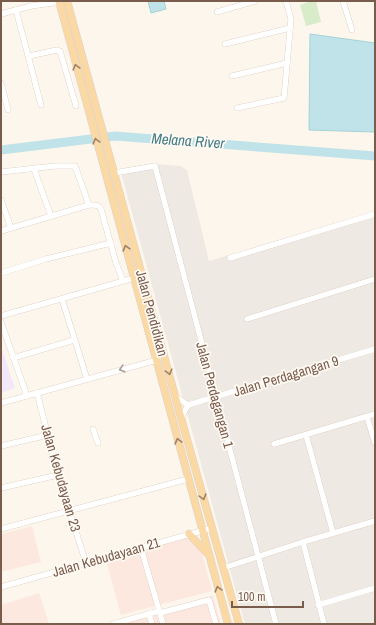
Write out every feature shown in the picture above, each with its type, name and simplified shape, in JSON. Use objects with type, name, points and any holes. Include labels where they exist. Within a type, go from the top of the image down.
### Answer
[{"type":"main road","name":"Jalan Pendidikan","points":[[62,1],[95,103],[238,624]]},
{"type":"main road","name":"Jalan Pendidikan","points":[[62,1],[86,104],[228,624]]},
{"type":"main road","points":[[189,534],[209,555]]},
{"type":"street","points":[[30,6],[41,1]]},
{"type":"street","points":[[1,14],[30,6],[62,1]]},
{"type":"street","points":[[217,12],[255,1]]},
{"type":"street","points":[[237,108],[284,98],[291,19],[286,1]]},
{"type":"street","points":[[343,1],[352,30]]},
{"type":"street","points":[[16,10],[29,56],[40,105]]},
{"type":"street","points":[[225,44],[290,28]]},
{"type":"street","points":[[29,56],[57,50],[60,51],[76,106]]},
{"type":"street","points":[[232,76],[288,63]]},
{"type":"street","points":[[1,83],[8,110]]},
{"type":"street","points":[[1,172],[55,166],[75,166],[89,206]]},
{"type":"street","name":"Jalan Perdagangan 1","points":[[114,173],[155,166],[276,624]]},
{"type":"street","points":[[34,169],[51,216]]},
{"type":"street","points":[[1,200],[11,228]]},
{"type":"street","points":[[1,231],[89,206],[99,206],[102,209],[123,281]]},
{"type":"street","points":[[230,258],[375,214]]},
{"type":"street","points":[[1,274],[49,258],[111,243]]},
{"type":"street","points":[[1,316],[134,278]]},
{"type":"street","points":[[246,319],[375,279]]},
{"type":"street","points":[[62,299],[86,379]]},
{"type":"street","points":[[1,322],[27,396]]},
{"type":"street","points":[[13,358],[74,340]]},
{"type":"street","name":"Jalan Perdagangan 9","points":[[188,406],[375,348]]},
{"type":"street","points":[[1,403],[157,360]]},
{"type":"street","name":"Jalan Kebudayaan 23","points":[[37,393],[58,475],[86,563]]},
{"type":"street","points":[[176,396],[188,406],[181,418]]},
{"type":"street","points":[[274,444],[375,414]]},
{"type":"street","points":[[367,417],[375,443]]},
{"type":"street","points":[[93,429],[98,443]]},
{"type":"street","points":[[1,446],[48,435]]},
{"type":"street","points":[[306,435],[333,533]]},
{"type":"street","points":[[1,488],[58,475]]},
{"type":"street","points":[[1,529],[188,479]]},
{"type":"street","points":[[223,568],[303,542],[375,521]]},
{"type":"street","name":"Jalan Kebudayaan 21","points":[[1,587],[212,528]]},
{"type":"street","points":[[303,542],[324,624]]},
{"type":"street","points":[[141,548],[163,624]]},
{"type":"street","points":[[318,605],[375,588]]},
{"type":"street","points":[[113,624],[149,613],[160,612],[209,600],[216,624]]},
{"type":"street","points":[[149,613],[152,624]]},
{"type":"shaded area","points":[[155,164],[181,166],[187,170],[209,261],[375,212],[375,624],[245,624],[120,169]]},
{"type":"shaded area","points":[[1,346],[15,388],[1,393]]},
{"type":"shaded area","points":[[32,526],[41,562],[1,572],[1,534]]},
{"type":"shaded area","points":[[187,538],[202,553],[212,591],[121,615],[106,561]]},
{"type":"shaded area","points":[[39,593],[49,624],[1,624],[1,605]]},
{"type":"shaded area","points":[[213,595],[221,624],[118,624]]},
{"type":"green space","points":[[311,1],[316,1],[321,22],[306,26],[300,5]]},
{"type":"water","points":[[148,1],[164,1],[166,9],[151,13]]},
{"type":"water","points":[[310,34],[375,43],[375,132],[309,130]]},
{"type":"waterway","name":"Melana River","points":[[1,150],[115,136],[375,156]]}]
